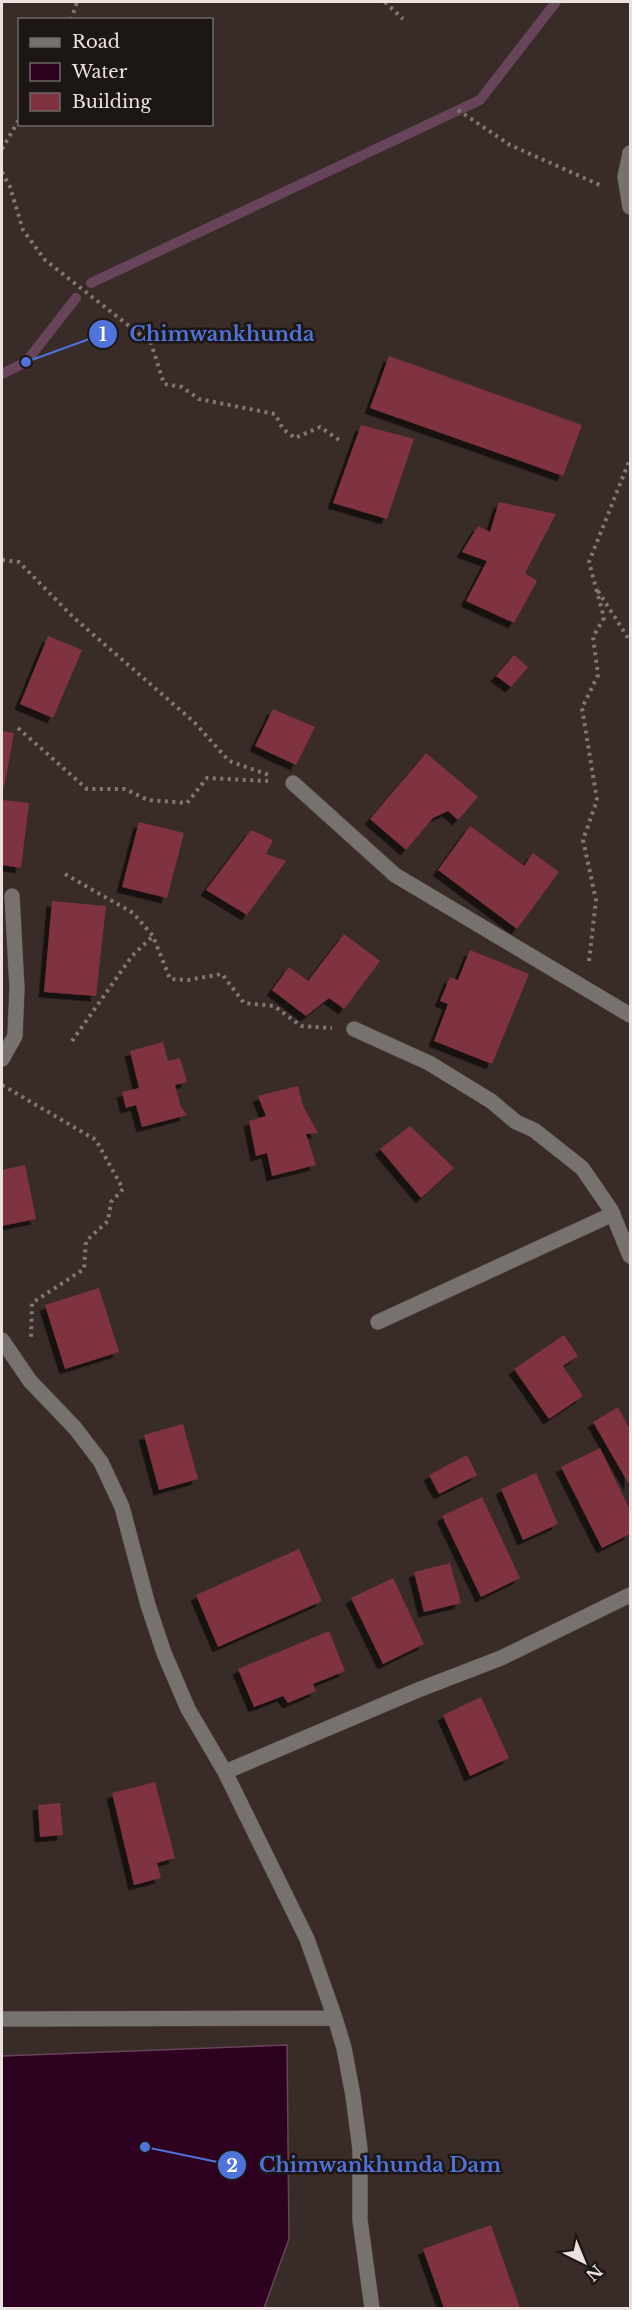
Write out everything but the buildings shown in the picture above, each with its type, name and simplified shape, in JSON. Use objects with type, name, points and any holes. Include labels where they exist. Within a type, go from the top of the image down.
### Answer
[{"type":"street","points":[[630,153],[625,177],[630,203]]},
{"type":"street","points":[[293,783],[395,875],[630,1015]]},
{"type":"street","points":[[2,1059],[15,1036],[17,988],[12,896]]},
{"type":"street","points":[[354,1029],[429,1063],[491,1101],[516,1122],[534,1130],[582,1168],[613,1214],[630,1256]]},
{"type":"street","points":[[378,1322],[613,1214]]},
{"type":"street","points":[[2,1340],[30,1381],[75,1428],[101,1462],[122,1507],[148,1605],[164,1653],[188,1709],[225,1772],[307,1939],[335,2018],[351,2087],[360,2149],[360,2220],[372,2308]]},
{"type":"street","points":[[225,1772],[418,1690],[501,1658],[630,1595]]},
{"type":"street","points":[[2,2019],[335,2018]]},
{"type":"path","points":[[73,18],[77,2]]},
{"type":"path","points":[[385,2],[403,19]]},
{"type":"path","points":[[458,110],[510,145],[557,165],[630,203]]},
{"type":"path","points":[[2,149],[18,121]]},
{"type":"path","points":[[2,172],[10,187],[23,230],[45,260],[151,343],[164,384],[182,387],[199,399],[275,414],[283,429],[295,438],[320,427],[342,442]]},
{"type":"path","points":[[586,989],[596,900],[583,840],[597,800],[582,708],[598,675],[592,637],[604,618],[589,562],[630,459]]},
{"type":"path","points":[[2,560],[19,562],[73,616],[194,722],[229,761],[293,783]]},
{"type":"path","points":[[595,587],[630,641]]},
{"type":"path","points":[[18,728],[87,789],[125,789],[148,800],[187,803],[207,778],[293,783]]},
{"type":"path","points":[[65,874],[133,913],[153,936],[170,980],[188,980],[222,974],[244,1003],[274,1006],[301,1026],[354,1029]]},
{"type":"path","points":[[72,1041],[132,956],[153,936]]},
{"type":"path","points":[[2,1084],[96,1140],[123,1189],[111,1202],[108,1221],[86,1241],[84,1269],[32,1303]]},
{"type":"water","points":[[287,2045],[289,2239],[264,2308],[2,2308],[2,2056]]},
{"type":"waterway","points":[[91,283],[480,100],[556,2]]},
{"type":"waterway","points":[[2,374],[26,362],[76,298]]},
{"type":"place","name":"Chimwankhunda","points":[[26,362]]},
{"type":"place","name":"Chimwankhunda Dam","points":[[145,2147]]}]
